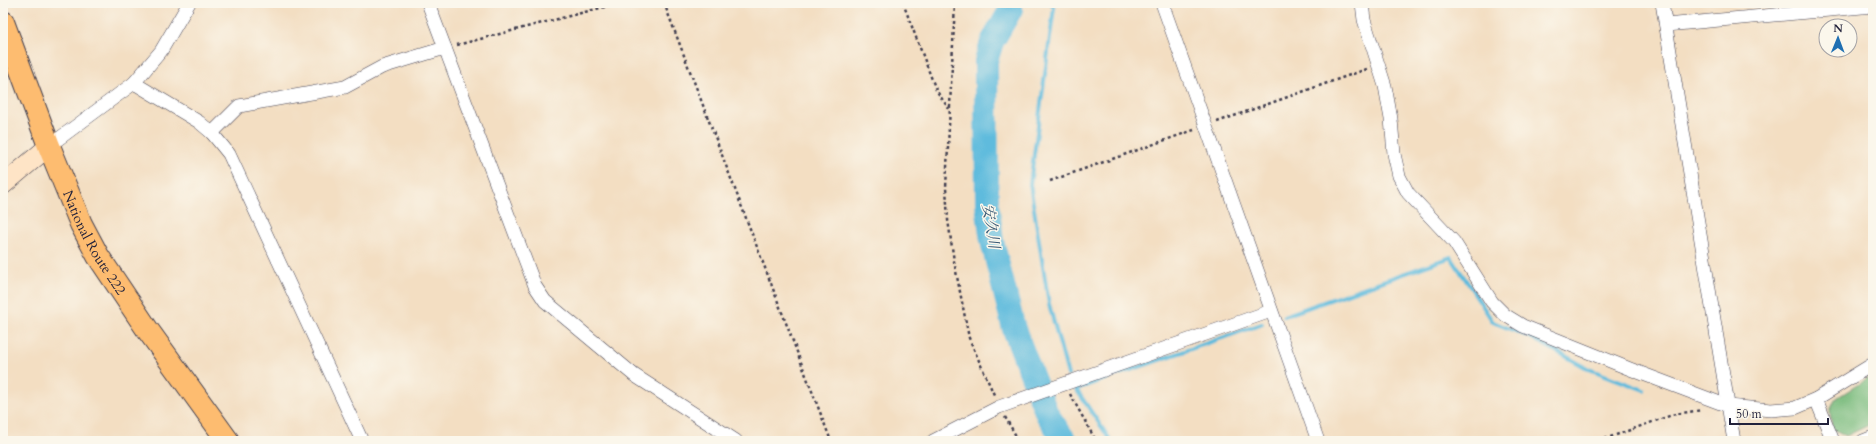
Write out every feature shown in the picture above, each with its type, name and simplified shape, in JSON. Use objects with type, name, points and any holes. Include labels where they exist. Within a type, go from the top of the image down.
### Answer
[{"type":"highway","name":"National Route 222","points":[[3,22],[49,146],[81,224],[98,256],[147,329],[228,441]]},
{"type":"street","points":[[3,185],[49,146],[134,83],[161,51],[189,3]]},
{"type":"street","points":[[428,3],[535,286],[545,301],[634,375],[736,441]]},
{"type":"street","points":[[1162,3],[1318,441]]},
{"type":"street","points":[[1362,3],[1364,20],[1379,65],[1391,119],[1394,154],[1399,176],[1408,193],[1454,242],[1492,302],[1505,315],[1523,326],[1728,406],[1771,410],[1795,408],[1816,399],[1873,364]]},
{"type":"street","points":[[1662,3],[1734,441]]},
{"type":"street","points":[[1666,25],[1873,6]]},
{"type":"street","points":[[212,133],[239,106],[345,87],[382,67],[445,48]]},
{"type":"street","points":[[134,83],[199,122],[212,133],[229,154],[362,441]]},
{"type":"street","points":[[933,441],[999,407],[1065,385],[1271,311]]},
{"type":"street","points":[[1816,399],[1833,441]]},
{"type":"street","points":[[1863,441],[1873,437]]},
{"type":"path","points":[[445,48],[620,3]]},
{"type":"path","points":[[664,3],[831,441]]},
{"type":"path","points":[[903,3],[936,90],[949,109]]},
{"type":"path","points":[[954,3],[952,78],[949,109],[946,188],[948,220],[954,261],[970,338],[999,407],[1019,441]]},
{"type":"path","points":[[1050,181],[1379,65]]},
{"type":"path","points":[[1065,385],[1096,441]]},
{"type":"path","points":[[1599,441],[1675,414],[1728,406]]},
{"type":"green space","points":[[1873,375],[1873,423],[1846,436],[1832,428],[1830,410],[1835,399]]},
{"type":"waterway","name":"安久川","points":[[1011,3],[1011,9],[992,42],[986,61],[987,204],[992,241],[1014,329],[1047,414],[1065,441]]},
{"type":"waterway","points":[[1051,3],[1054,8],[1030,184],[1049,304],[1068,375]]},
{"type":"waterway","points":[[1284,316],[1451,257],[1493,322],[1532,338],[1589,369],[1644,390]]},
{"type":"waterway","points":[[1111,441],[1076,389],[1262,324]]}]
